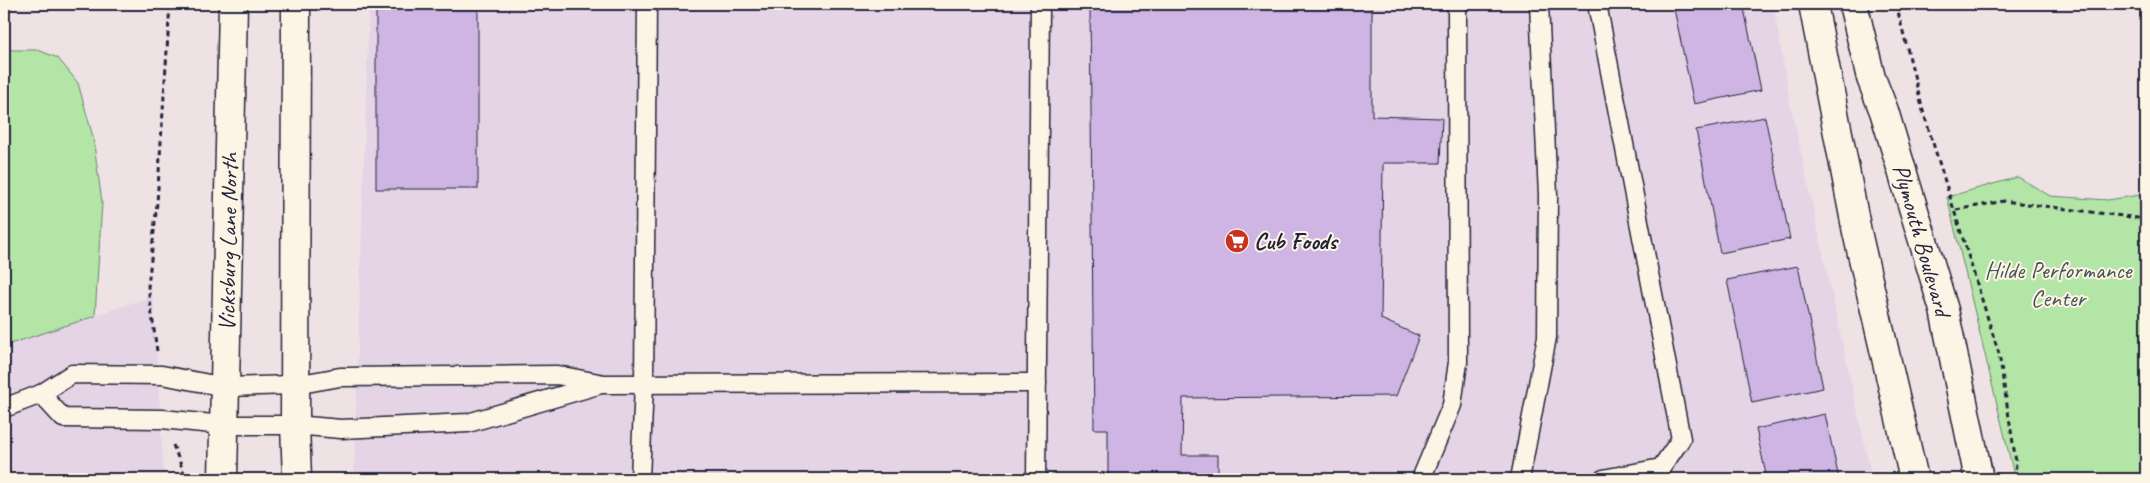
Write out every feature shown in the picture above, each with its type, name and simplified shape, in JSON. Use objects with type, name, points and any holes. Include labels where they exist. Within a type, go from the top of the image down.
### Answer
[{"type":"street","name":"Vicksburg Lane North","points":[[223,479],[233,4]]},
{"type":"street","points":[[296,4],[295,425],[297,479]]},
{"type":"street","points":[[1813,4],[1857,232],[1914,479]]},
{"type":"street","name":"Plymouth Boulevard","points":[[1853,4],[1871,78],[1884,111],[1944,310],[1979,479]]},
{"type":"lane","points":[[640,479],[644,384],[647,4]]},
{"type":"lane","points":[[1036,479],[1040,4]]},
{"type":"lane","points":[[1421,479],[1452,405],[1458,362],[1457,18],[1454,4]]},
{"type":"lane","points":[[1520,479],[1547,337],[1548,195],[1539,4]]},
{"type":"lane","points":[[1597,4],[1681,439],[1661,468],[1603,479]]},
{"type":"lane","points":[[4,408],[41,394],[72,374],[162,375],[225,387],[296,385],[340,377],[547,375],[557,375],[604,384],[1037,383]]},
{"type":"lane","points":[[41,394],[63,418],[162,419],[223,425],[295,425],[341,429],[468,423],[604,384]]},
{"type":"path","points":[[162,375],[155,345],[154,323],[148,287],[157,203],[170,4]]},
{"type":"path","points":[[1896,4],[1924,111],[1999,354],[2016,462],[2015,479]]},
{"type":"path","points":[[1956,210],[2004,201],[2146,219]]},
{"type":"path","points":[[162,419],[184,472],[184,479]]},
{"type":"shaded area","points":[[369,4],[1773,4],[1791,107],[1872,479],[354,479]]},
{"type":"shaded area","points":[[153,296],[164,479],[4,479],[4,346]]},
{"type":"green space","points":[[4,50],[38,50],[58,58],[78,83],[93,137],[102,202],[95,316],[4,346]]},
{"type":"green space","name":"Hilde Performance Center","points":[[2018,177],[2050,196],[2108,200],[2146,194],[2146,479],[2015,479],[1947,197]]},
{"type":"building","points":[[376,4],[478,4],[478,189],[376,189]]},
{"type":"building","name":"Cub Foods","points":[[1090,4],[1372,4],[1372,116],[1442,118],[1440,163],[1383,163],[1381,319],[1419,336],[1396,396],[1183,398],[1182,455],[1218,455],[1218,479],[1108,479],[1108,429],[1094,429]]},
{"type":"building","points":[[1673,4],[1743,4],[1761,90],[1694,104]]},
{"type":"building","points":[[1765,117],[1790,239],[1720,253],[1696,130]]},
{"type":"building","points":[[1798,266],[1823,388],[1752,403],[1727,280]]},
{"type":"building","points":[[1825,414],[1839,479],[1767,479],[1756,429]]},
{"type":"building","points":[[4,476],[136,476],[136,479],[4,479]]},
{"type":"place","name":"Cub Foods","points":[[1237,241]]}]
